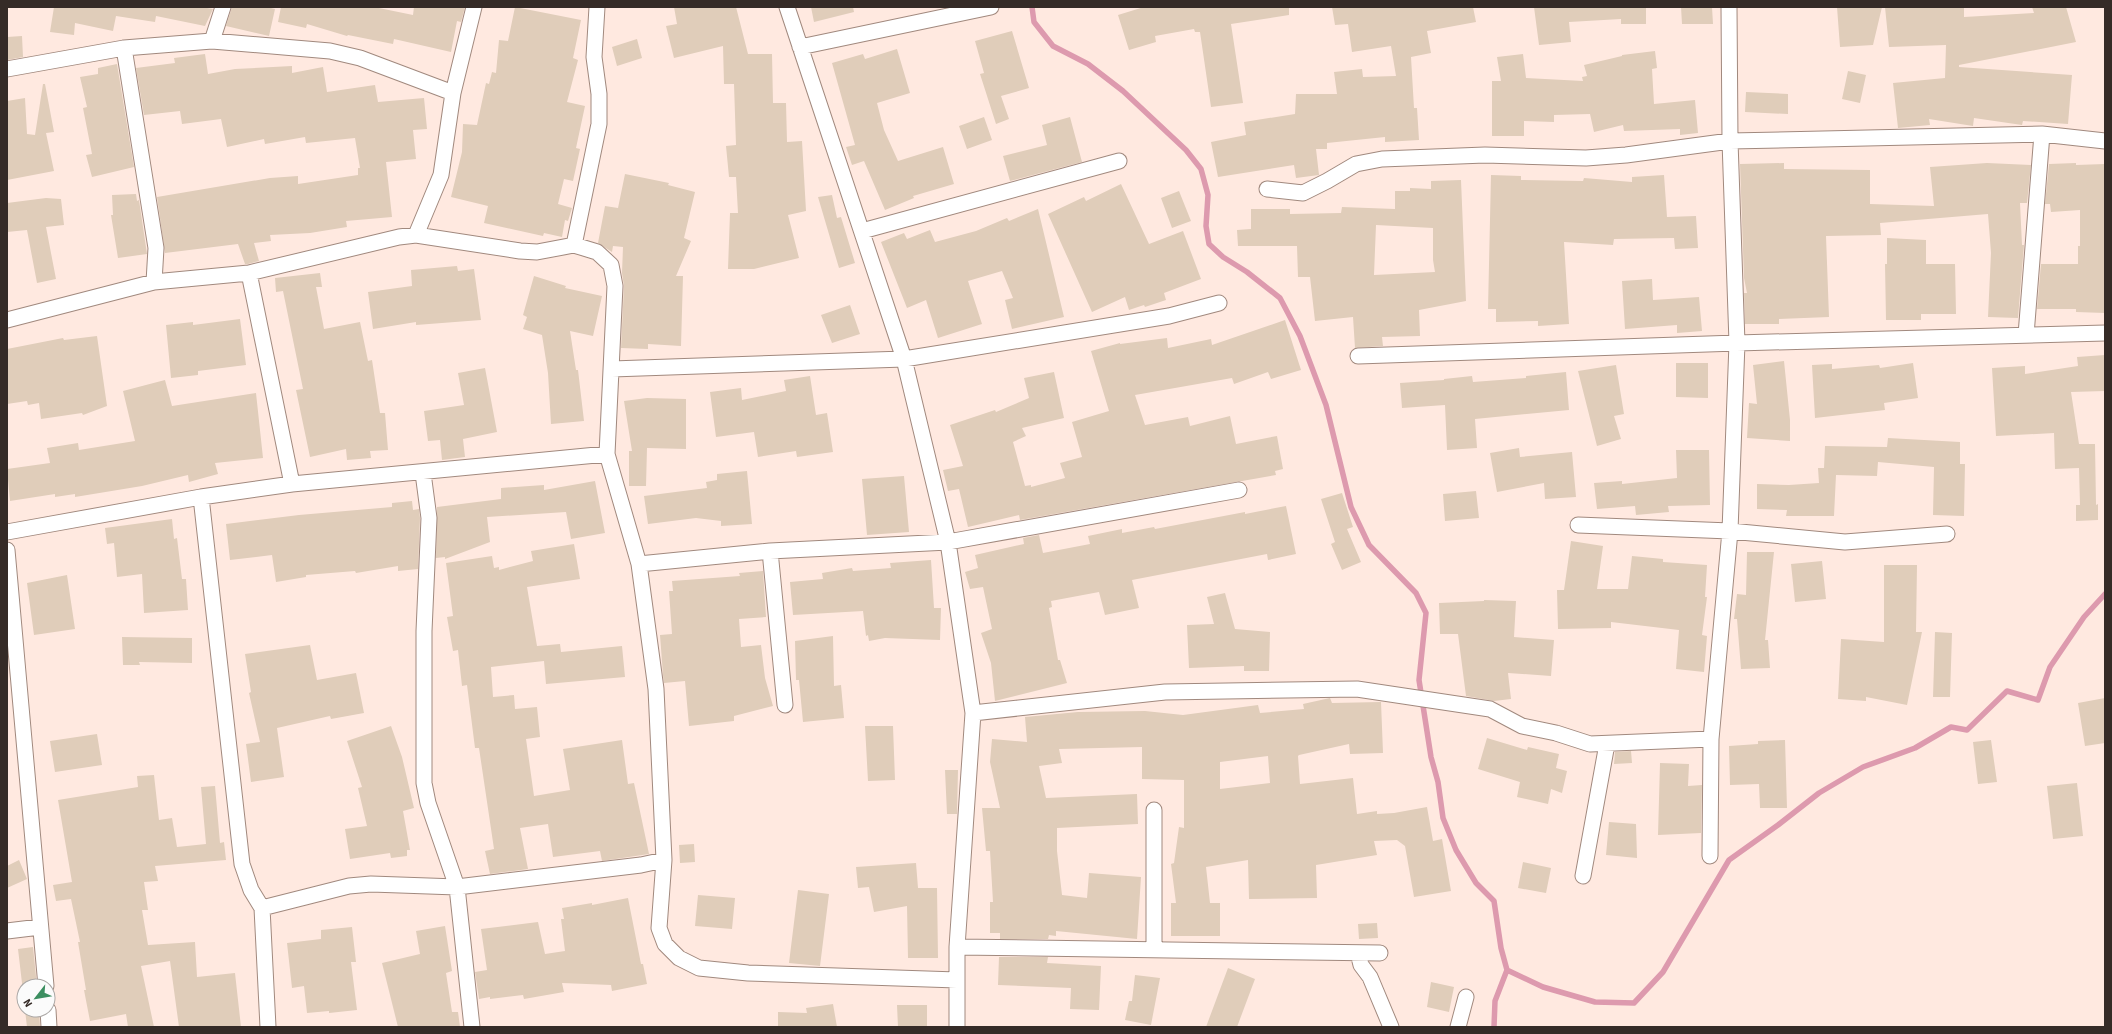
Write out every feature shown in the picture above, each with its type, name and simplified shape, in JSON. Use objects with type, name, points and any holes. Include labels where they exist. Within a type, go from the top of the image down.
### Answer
[{"type":"street","points":[[212,41],[223,7]]},
{"type":"street","points":[[416,235],[441,175],[454,93],[474,7]]},
{"type":"street","points":[[574,245],[599,124],[599,94],[594,57],[597,7]]},
{"type":"street","points":[[787,7],[904,359],[948,542],[973,713],[957,946],[957,1027]]},
{"type":"street","points":[[800,47],[991,7]]},
{"type":"street","points":[[1710,856],[1711,739],[1730,531],[1737,343],[1730,141],[1729,7]]},
{"type":"street","points":[[7,69],[124,48],[212,41],[330,51],[360,58],[454,93]]},
{"type":"street","points":[[124,48],[156,248],[154,282]]},
{"type":"street","points":[[2026,335],[2042,134]]},
{"type":"street","points":[[1267,189],[1303,193],[1327,182],[1356,164],[1382,159],[1485,155],[1586,158],[1626,155],[1730,141],[2042,134],[2105,141]]},
{"type":"street","points":[[862,231],[1119,161]]},
{"type":"street","points":[[7,320],[154,282],[249,273],[399,237],[416,235],[537,252],[574,245],[597,252],[611,265],[615,286],[607,454],[639,564],[656,689],[664,860],[659,928],[665,944],[679,958],[698,968],[748,973],[957,980]]},
{"type":"street","points":[[249,273],[292,484]]},
{"type":"street","points":[[612,369],[904,359],[1169,316],[1219,303]]},
{"type":"street","points":[[1358,356],[1737,343],[2105,333]]},
{"type":"street","points":[[7,532],[201,497],[292,484],[423,473],[607,454]]},
{"type":"street","points":[[423,473],[429,518],[424,631],[424,783],[428,803],[457,887],[472,1027]]},
{"type":"street","points":[[639,564],[770,551],[948,542],[1239,490]]},
{"type":"street","points":[[201,497],[242,864],[251,890],[262,908],[268,1027]]},
{"type":"street","points":[[1578,525],[1730,531],[1845,542],[1947,534]]},
{"type":"street","points":[[7,550],[45,978]]},
{"type":"street","points":[[770,551],[785,705]]},
{"type":"street","points":[[973,713],[1165,692],[1357,689],[1478,706],[1490,709],[1522,726],[1556,733],[1590,744],[1711,739]]},
{"type":"street","points":[[1583,876],[1607,744]]},
{"type":"street","points":[[1154,810],[1154,950]]},
{"type":"street","points":[[262,908],[349,886],[371,884],[457,887],[641,865],[664,860]]},
{"type":"street","points":[[7,931],[40,927]]},
{"type":"street","points":[[957,946],[1380,953]]},
{"type":"street","points":[[1358,953],[1361,965],[1370,977],[1391,1027]]},
{"type":"street","points":[[1458,1027],[1466,997]]},
{"type":"building","points":[[54,7],[201,7],[213,9],[205,26],[156,16],[155,22],[116,16],[113,31],[75,23],[74,35],[50,32]]},
{"type":"building","points":[[232,7],[267,7],[275,9],[269,36],[226,26]]},
{"type":"building","points":[[281,7],[374,7],[413,15],[414,7],[465,7],[461,22],[457,21],[451,52],[394,39],[393,44],[347,36],[307,24],[306,28],[278,22]]},
{"type":"building","points":[[515,7],[581,20],[573,58],[578,60],[567,102],[585,106],[576,148],[580,149],[573,181],[564,179],[558,204],[572,208],[568,221],[565,220],[562,237],[544,233],[543,236],[484,223],[488,206],[451,197],[462,152],[463,124],[477,125],[486,83],[489,84],[492,72],[496,73],[499,40],[508,41]]},
{"type":"building","points":[[674,7],[736,7],[748,54],[772,54],[773,103],[786,103],[787,142],[802,141],[806,211],[788,215],[799,258],[754,269],[728,269],[730,213],[738,213],[736,177],[729,177],[726,146],[736,145],[734,84],[724,84],[723,46],[674,58],[666,26],[677,24]]},
{"type":"building","points":[[811,7],[853,7],[854,12],[814,22]]},
{"type":"building","points":[[1144,7],[1289,7],[1289,15],[1231,24],[1243,103],[1211,107],[1200,32],[1195,32],[1194,29],[1155,36],[1156,42],[1129,50],[1118,15]]},
{"type":"building","points":[[1332,7],[1473,7],[1476,22],[1427,31],[1431,53],[1411,57],[1414,108],[1417,108],[1419,140],[1385,142],[1385,137],[1327,143],[1327,149],[1316,149],[1319,175],[1296,178],[1294,165],[1218,177],[1211,142],[1246,135],[1244,122],[1295,114],[1296,94],[1337,94],[1334,72],[1362,69],[1363,77],[1396,76],[1391,46],[1352,52],[1348,24],[1335,25]]},
{"type":"building","points":[[1534,7],[1646,7],[1646,24],[1621,24],[1621,19],[1569,22],[1571,42],[1539,45]]},
{"type":"building","points":[[1681,7],[1712,7],[1713,24],[1682,24]]},
{"type":"building","points":[[1837,7],[1882,7],[1873,45],[1840,47]]},
{"type":"building","points":[[1885,7],[1964,7],[1964,17],[2034,13],[2032,7],[2066,7],[2076,42],[1959,65],[1959,67],[2072,75],[2068,124],[2023,121],[2022,125],[1974,118],[1973,126],[1929,119],[1930,125],[1898,128],[1893,83],[1945,78],[1946,45],[1889,47]]},
{"type":"building","points":[[1012,31],[1029,88],[1001,96],[1009,119],[996,124],[980,74],[984,73],[975,41]]},
{"type":"building","points":[[22,36],[23,57],[7,60],[7,37]]},
{"type":"building","points":[[637,39],[642,58],[617,66],[612,47]]},
{"type":"building","points":[[897,49],[910,93],[877,103],[884,130],[898,161],[943,147],[954,184],[913,196],[914,198],[885,210],[864,161],[852,165],[846,147],[855,145],[832,63],[863,54],[865,59]]},
{"type":"building","points":[[1655,51],[1657,68],[1652,69],[1654,104],[1695,100],[1698,133],[1680,135],[1680,129],[1624,131],[1623,125],[1594,132],[1590,114],[1554,115],[1554,122],[1524,121],[1524,136],[1492,136],[1492,81],[1501,81],[1497,57],[1523,54],[1526,78],[1583,81],[1582,77],[1587,76],[1584,65],[1622,55]]},
{"type":"building","points":[[205,54],[208,74],[235,69],[292,66],[292,73],[323,67],[327,92],[375,85],[378,102],[424,98],[427,129],[413,130],[416,159],[386,162],[392,217],[346,221],[347,227],[310,233],[270,235],[271,241],[254,243],[259,261],[248,264],[245,264],[238,244],[165,253],[157,197],[270,178],[298,176],[298,184],[358,175],[358,168],[360,168],[355,138],[306,143],[305,137],[265,144],[264,139],[227,147],[221,119],[182,124],[180,111],[144,115],[136,68],[175,63],[174,58]]},
{"type":"building","points":[[117,64],[134,167],[92,177],[86,155],[92,154],[83,108],[87,107],[80,77],[98,74],[98,68]]},
{"type":"building","points":[[1848,71],[1866,75],[1860,103],[1842,99]]},
{"type":"building","points":[[43,84],[45,84],[54,132],[46,133],[54,171],[7,180],[7,101],[25,98],[27,134],[35,135]]},
{"type":"building","points":[[1746,92],[1788,94],[1788,114],[1745,112]]},
{"type":"building","points":[[984,117],[992,140],[967,149],[959,126]]},
{"type":"building","points":[[1070,117],[1082,162],[1010,181],[1003,156],[1047,145],[1042,125]]},
{"type":"building","points":[[1784,163],[1784,169],[1870,170],[1870,204],[1934,206],[1930,167],[1987,163],[2031,165],[2027,203],[2020,203],[2022,245],[2024,245],[2018,318],[1988,317],[1991,253],[1988,214],[1880,223],[1881,235],[1826,236],[1829,317],[1779,319],[1779,324],[1745,324],[1744,293],[1747,293],[1744,278],[1740,164]]},
{"type":"building","points":[[2076,163],[2076,165],[2105,164],[2105,313],[2076,312],[2076,309],[2037,309],[2041,264],[2078,264],[2078,246],[2080,246],[2080,210],[2051,212],[2050,204],[2045,204],[2049,164]]},
{"type":"building","points":[[625,174],[669,183],[668,185],[695,192],[684,238],[691,241],[676,276],[683,276],[681,346],[648,344],[648,349],[621,348],[624,286],[622,273],[623,247],[613,246],[612,252],[598,243],[605,206],[618,208]]},
{"type":"building","points":[[1491,175],[1521,176],[1521,180],[1583,181],[1584,178],[1632,182],[1632,177],[1664,175],[1667,217],[1696,216],[1698,248],[1675,249],[1674,238],[1614,239],[1613,245],[1564,242],[1569,324],[1538,326],[1538,321],[1496,322],[1496,309],[1488,309]]},
{"type":"building","points":[[1461,180],[1466,301],[1419,310],[1420,336],[1382,337],[1383,346],[1355,348],[1353,317],[1315,321],[1310,277],[1298,277],[1297,246],[1238,246],[1237,230],[1251,229],[1251,209],[1290,209],[1290,214],[1341,213],[1342,207],[1395,209],[1395,191],[1410,191],[1410,188],[1431,189],[1431,181]],"holes":[[[1376,225],[1433,228],[1433,260],[1435,272],[1374,275]]]},
{"type":"building","points":[[1121,184],[1149,244],[1183,231],[1201,279],[1164,293],[1166,300],[1145,307],[1144,305],[1129,310],[1125,297],[1092,312],[1048,214],[1084,197],[1086,201]]},
{"type":"building","points":[[1179,191],[1191,221],[1172,228],[1161,198]]},
{"type":"building","points":[[136,194],[137,201],[139,200],[147,254],[118,258],[111,215],[113,215],[112,195]]},
{"type":"building","points":[[832,195],[837,218],[841,217],[855,263],[839,268],[818,197]]},
{"type":"building","points":[[46,198],[61,199],[64,225],[46,227],[56,279],[37,283],[27,230],[7,232],[7,203]]},
{"type":"building","points":[[1038,209],[1064,317],[1012,329],[1005,300],[1013,298],[1002,271],[968,281],[982,324],[938,338],[926,300],[907,308],[881,242],[904,233],[907,239],[930,230],[935,242],[976,231],[1007,218],[1009,221]]},
{"type":"building","points":[[1887,238],[1926,240],[1926,264],[1955,264],[1956,314],[1921,314],[1921,320],[1886,320],[1885,264],[1887,264]]},
{"type":"building","points":[[457,266],[458,271],[474,269],[481,320],[416,325],[416,322],[373,329],[368,292],[412,286],[411,270]]},
{"type":"building","points":[[320,273],[322,287],[316,287],[324,329],[360,322],[368,361],[372,360],[380,413],[385,413],[388,450],[370,451],[371,458],[347,460],[346,449],[310,457],[296,390],[303,389],[283,291],[276,292],[275,278]]},
{"type":"building","points":[[534,276],[566,286],[565,288],[602,296],[593,336],[570,331],[576,370],[578,370],[584,421],[551,424],[548,373],[542,335],[523,329],[527,317],[523,315]]},
{"type":"building","points":[[1652,279],[1653,300],[1699,297],[1702,331],[1677,333],[1677,325],[1625,329],[1622,281]]},
{"type":"building","points":[[850,305],[860,334],[832,343],[821,315]]},
{"type":"building","points":[[240,319],[246,365],[198,371],[198,375],[171,378],[166,325],[193,322],[193,325]]},
{"type":"building","points":[[1285,320],[1301,370],[1271,379],[1268,372],[1234,384],[1232,378],[1135,395],[1145,425],[1188,417],[1190,426],[1230,416],[1236,444],[1277,436],[1283,469],[1275,471],[1276,475],[1020,520],[1019,515],[968,527],[959,489],[948,491],[943,470],[963,466],[950,425],[995,410],[996,412],[1029,398],[1024,378],[1054,372],[1064,418],[1022,428],[1026,436],[1013,442],[1025,486],[1031,485],[1031,487],[1065,478],[1060,463],[1082,457],[1072,422],[1109,411],[1091,351],[1120,343],[1167,338],[1168,348],[1211,339],[1212,345]]},
{"type":"building","points":[[97,336],[107,406],[83,415],[82,413],[41,419],[39,403],[28,405],[27,401],[7,404],[7,349],[63,338],[64,340]]},
{"type":"building","points":[[2105,355],[2105,391],[2071,392],[2079,444],[2095,444],[2096,505],[2098,504],[2098,520],[2076,521],[2076,505],[2080,505],[2079,468],[2055,469],[2054,433],[1996,436],[1992,368],[2025,366],[2025,374],[2078,366],[2077,357]]},
{"type":"building","points":[[1784,361],[1790,420],[1790,441],[1747,438],[1749,403],[1757,404],[1753,365]]},
{"type":"building","points":[[1676,363],[1708,363],[1708,398],[1676,397]]},
{"type":"building","points":[[1913,363],[1918,398],[1884,403],[1885,410],[1815,418],[1812,365],[1832,364],[1832,369],[1879,365],[1880,368]]},
{"type":"building","points":[[1616,365],[1624,414],[1614,416],[1621,439],[1597,446],[1578,371]]},
{"type":"building","points":[[485,368],[497,432],[463,439],[465,457],[442,460],[440,440],[428,441],[424,411],[464,405],[458,373]]},
{"type":"building","points":[[1566,372],[1569,410],[1475,419],[1477,448],[1447,450],[1445,405],[1402,408],[1400,383],[1444,380],[1472,376],[1473,382],[1526,378],[1526,376]]},
{"type":"building","points":[[810,376],[816,415],[827,413],[833,452],[797,457],[796,451],[758,457],[754,432],[716,437],[710,392],[741,388],[742,400],[786,391],[784,380]]},
{"type":"building","points":[[165,380],[172,406],[256,393],[263,458],[215,463],[218,474],[189,482],[188,475],[142,486],[75,497],[75,494],[55,497],[55,494],[10,501],[7,469],[50,463],[47,448],[78,443],[79,450],[135,441],[123,391]]},
{"type":"building","points":[[647,398],[686,399],[686,449],[647,448],[646,486],[629,486],[629,451],[632,451],[624,401]]},
{"type":"building","points":[[1888,438],[1960,442],[1960,464],[1965,464],[1964,516],[1933,515],[1934,467],[1878,462],[1877,476],[1836,475],[1834,516],[1786,516],[1787,510],[1757,509],[1757,484],[1789,485],[1819,483],[1818,468],[1824,468],[1825,446],[1887,447]]},
{"type":"building","points":[[1519,448],[1520,457],[1572,452],[1576,497],[1545,499],[1544,483],[1497,492],[1490,453]]},
{"type":"building","points":[[1676,450],[1709,450],[1710,505],[1668,506],[1669,512],[1636,515],[1635,506],[1597,509],[1594,483],[1622,481],[1622,484],[1677,478]]},
{"type":"building","points":[[747,471],[752,524],[721,526],[721,521],[696,518],[648,524],[644,496],[707,488],[706,482],[717,480],[717,474]]},
{"type":"building","points":[[904,476],[909,532],[867,535],[862,479]]},
{"type":"building","points":[[595,481],[605,533],[571,539],[566,512],[487,517],[490,542],[445,559],[445,557],[436,558],[437,507],[501,499],[501,488],[544,485],[544,490]]},
{"type":"building","points":[[1476,491],[1479,518],[1445,521],[1443,494]]},
{"type":"building","points":[[1342,493],[1353,527],[1347,529],[1361,562],[1342,570],[1331,544],[1335,542],[1321,499]]},
{"type":"building","points":[[412,501],[413,510],[419,509],[420,518],[418,569],[398,571],[398,566],[356,573],[355,571],[306,575],[306,577],[276,582],[272,555],[230,560],[226,524],[299,515],[392,507],[392,503]]},
{"type":"building","points":[[1286,506],[1296,554],[1268,560],[1267,554],[1132,580],[1139,608],[1105,615],[1099,592],[1051,601],[1052,607],[1049,608],[1058,660],[1060,660],[1067,683],[995,701],[991,663],[981,633],[992,629],[983,587],[970,589],[965,572],[978,568],[975,555],[1024,544],[1023,538],[1039,535],[1043,553],[1090,544],[1088,536],[1122,529],[1122,533],[1154,527],[1155,529]]},
{"type":"building","points":[[172,519],[174,539],[177,538],[182,579],[186,579],[188,610],[144,613],[142,574],[117,577],[114,543],[107,544],[105,528]]},
{"type":"building","points":[[1571,541],[1603,546],[1597,589],[1628,589],[1632,556],[1663,559],[1663,562],[1707,565],[1705,597],[1707,597],[1702,635],[1707,636],[1704,672],[1676,669],[1679,630],[1611,622],[1611,628],[1558,629],[1557,590],[1564,590]]},
{"type":"building","points":[[574,544],[580,579],[527,587],[537,646],[560,644],[561,652],[622,646],[625,677],[546,684],[544,661],[491,667],[493,697],[514,695],[515,709],[537,707],[540,737],[526,739],[534,796],[570,790],[563,749],[622,740],[628,784],[634,783],[649,854],[602,861],[600,851],[553,857],[548,824],[520,828],[528,869],[490,874],[485,851],[494,849],[479,748],[475,748],[467,685],[462,686],[458,650],[453,651],[447,617],[453,616],[446,563],[492,556],[494,568],[499,567],[499,570],[533,561],[531,551]]},
{"type":"building","points":[[1747,552],[1774,552],[1765,640],[1768,640],[1770,668],[1741,669],[1737,619],[1734,619],[1737,594],[1746,595]]},
{"type":"building","points":[[931,560],[934,608],[941,608],[940,640],[885,638],[869,641],[868,635],[866,636],[863,611],[793,615],[790,582],[823,579],[822,573],[852,568],[853,571],[891,568],[890,563]]},
{"type":"building","points":[[1822,561],[1826,599],[1795,602],[1791,564]]},
{"type":"building","points":[[1884,565],[1917,565],[1916,632],[1922,632],[1907,705],[1866,697],[1866,701],[1838,699],[1841,639],[1884,642]]},
{"type":"building","points":[[763,571],[766,617],[739,619],[741,647],[761,645],[765,678],[773,706],[734,716],[734,721],[689,726],[685,681],[664,683],[663,675],[660,635],[672,634],[669,591],[673,591],[672,581],[740,576],[739,573]]},
{"type":"building","points":[[67,575],[75,629],[34,635],[27,583]]},
{"type":"building","points":[[1225,593],[1235,629],[1270,632],[1269,671],[1244,671],[1244,666],[1189,668],[1187,625],[1214,624],[1207,597]]},
{"type":"building","points":[[1484,600],[1516,601],[1514,637],[1554,640],[1551,676],[1508,673],[1511,699],[1494,701],[1466,696],[1458,634],[1440,634],[1439,603]]},
{"type":"building","points":[[1935,632],[1952,633],[1950,697],[1933,697]]},
{"type":"building","points":[[833,636],[834,686],[841,685],[844,718],[803,722],[799,680],[796,680],[795,641]]},
{"type":"building","points":[[122,637],[192,638],[192,663],[139,662],[140,665],[123,665]]},
{"type":"building","points":[[310,645],[317,680],[356,673],[364,713],[331,719],[330,716],[277,728],[284,777],[251,782],[246,744],[260,742],[249,693],[251,692],[245,654]]},
{"type":"building","points":[[1330,698],[1332,703],[1381,702],[1383,753],[1350,754],[1349,744],[1299,755],[1300,784],[1353,778],[1357,814],[1377,811],[1377,814],[1394,813],[1427,807],[1433,841],[1442,839],[1451,891],[1414,897],[1405,846],[1397,840],[1374,841],[1377,855],[1316,865],[1317,898],[1249,899],[1248,860],[1206,867],[1210,903],[1220,903],[1220,936],[1171,936],[1171,903],[1176,903],[1171,864],[1174,863],[1179,827],[1184,828],[1184,780],[1142,779],[1142,747],[1059,749],[1062,763],[1039,766],[1046,798],[1137,794],[1138,824],[1057,828],[1057,851],[1062,895],[1087,898],[1089,873],[1141,877],[1137,939],[1056,931],[1056,936],[1049,935],[1048,939],[1000,939],[1000,933],[990,933],[990,902],[993,902],[990,851],[986,851],[982,808],[1000,808],[990,762],[992,739],[1027,742],[1025,717],[1078,712],[1145,711],[1183,715],[1258,705],[1260,713],[1304,709],[1303,704]],"holes":[[[1268,756],[1270,783],[1220,789],[1220,762]]]},
{"type":"building","points":[[2105,698],[2105,743],[2085,746],[2078,703]]},
{"type":"building","points":[[391,726],[402,757],[414,808],[403,811],[410,850],[407,850],[407,856],[391,858],[390,853],[350,859],[345,829],[367,826],[358,788],[362,787],[347,741]]},
{"type":"building","points":[[865,726],[893,726],[895,780],[868,781]]},
{"type":"building","points":[[97,734],[102,765],[55,772],[50,741]]},
{"type":"building","points":[[1487,738],[1527,750],[1528,747],[1559,754],[1556,768],[1567,771],[1562,793],[1551,789],[1548,804],[1517,797],[1520,782],[1478,769]]},
{"type":"building","points":[[1785,740],[1787,808],[1760,808],[1759,784],[1730,785],[1729,746],[1758,744],[1758,741]]},
{"type":"building","points":[[1991,740],[1997,782],[1978,784],[1973,742]]},
{"type":"building","points":[[1631,751],[1632,763],[1614,764],[1615,752]]},
{"type":"building","points":[[1660,763],[1689,764],[1688,786],[1702,785],[1701,833],[1658,835]]},
{"type":"building","points":[[945,770],[958,770],[957,814],[947,814]]},
{"type":"building","points":[[154,775],[159,820],[172,818],[177,847],[206,844],[201,787],[215,786],[220,843],[224,842],[226,860],[155,866],[158,881],[144,882],[148,910],[142,910],[148,945],[195,942],[197,977],[235,973],[241,1027],[179,1027],[170,961],[141,966],[154,1027],[128,1027],[126,1014],[90,1021],[84,990],[86,990],[78,942],[80,942],[71,899],[56,901],[53,885],[72,882],[58,800],[138,787],[137,776]]},
{"type":"building","points":[[2077,783],[2083,836],[2053,839],[2047,786]]},
{"type":"building","points":[[1609,822],[1636,824],[1637,858],[1606,855]]},
{"type":"building","points":[[694,844],[695,862],[680,863],[679,845]]},
{"type":"building","points":[[19,860],[27,879],[7,888],[7,866]]},
{"type":"building","points":[[1523,862],[1551,868],[1546,893],[1518,888]]},
{"type":"building","points":[[916,863],[918,888],[937,888],[938,958],[908,958],[907,906],[874,912],[869,887],[858,888],[856,867]]},
{"type":"building","points":[[798,890],[829,894],[820,966],[789,963]]},
{"type":"building","points":[[698,895],[735,898],[732,929],[695,926]]},
{"type":"building","points":[[628,898],[641,964],[643,964],[647,984],[612,991],[611,985],[562,983],[564,992],[524,999],[523,995],[479,999],[475,972],[487,970],[481,929],[538,922],[545,954],[565,951],[561,919],[564,919],[562,908],[592,903],[592,905]]},
{"type":"building","points":[[1377,923],[1378,938],[1359,939],[1358,924]]},
{"type":"building","points":[[445,926],[452,971],[446,973],[452,1012],[458,1012],[460,1027],[398,1027],[382,963],[420,954],[416,931]]},
{"type":"building","points":[[352,927],[356,962],[351,962],[357,1010],[329,1013],[329,1011],[307,1013],[304,986],[292,988],[287,943],[321,939],[321,930]]},
{"type":"building","points":[[33,947],[36,978],[21,978],[18,949]]},
{"type":"building","points":[[999,957],[1048,957],[1047,963],[1101,966],[1099,1010],[1070,1009],[1071,988],[998,985]]},
{"type":"building","points":[[1228,968],[1255,979],[1237,1027],[1206,1027]]},
{"type":"building","points":[[1135,975],[1160,978],[1151,1025],[1125,1020],[1129,1001],[1132,1001]]},
{"type":"building","points":[[1431,982],[1454,987],[1449,1012],[1427,1007]]},
{"type":"building","points":[[833,1004],[837,1027],[778,1027],[778,1012],[807,1013],[806,1008]]},
{"type":"building","points":[[897,1005],[927,1005],[927,1027],[898,1027]]},
{"type":"building","points":[[26,1018],[39,1018],[40,1027],[27,1027]]},
{"type":"waterway","points":[[1032,7],[1034,22],[1053,46],[1088,64],[1123,91],[1186,150],[1201,169],[1208,195],[1206,226],[1209,244],[1223,257],[1247,272],[1280,298],[1300,336],[1326,405],[1351,507],[1369,545],[1416,593],[1426,613],[1419,680],[1431,757],[1438,782],[1443,818],[1456,850],[1476,883],[1494,901],[1501,948],[1507,970],[1495,1001],[1494,1027]]},
{"type":"waterway","points":[[1507,970],[1543,987],[1595,1002],[1634,1003],[1663,972],[1729,860],[1819,793],[1863,767],[1915,748],[1951,727],[1967,730],[2007,691],[2038,700],[2050,667],[2084,617],[2105,594]]}]
